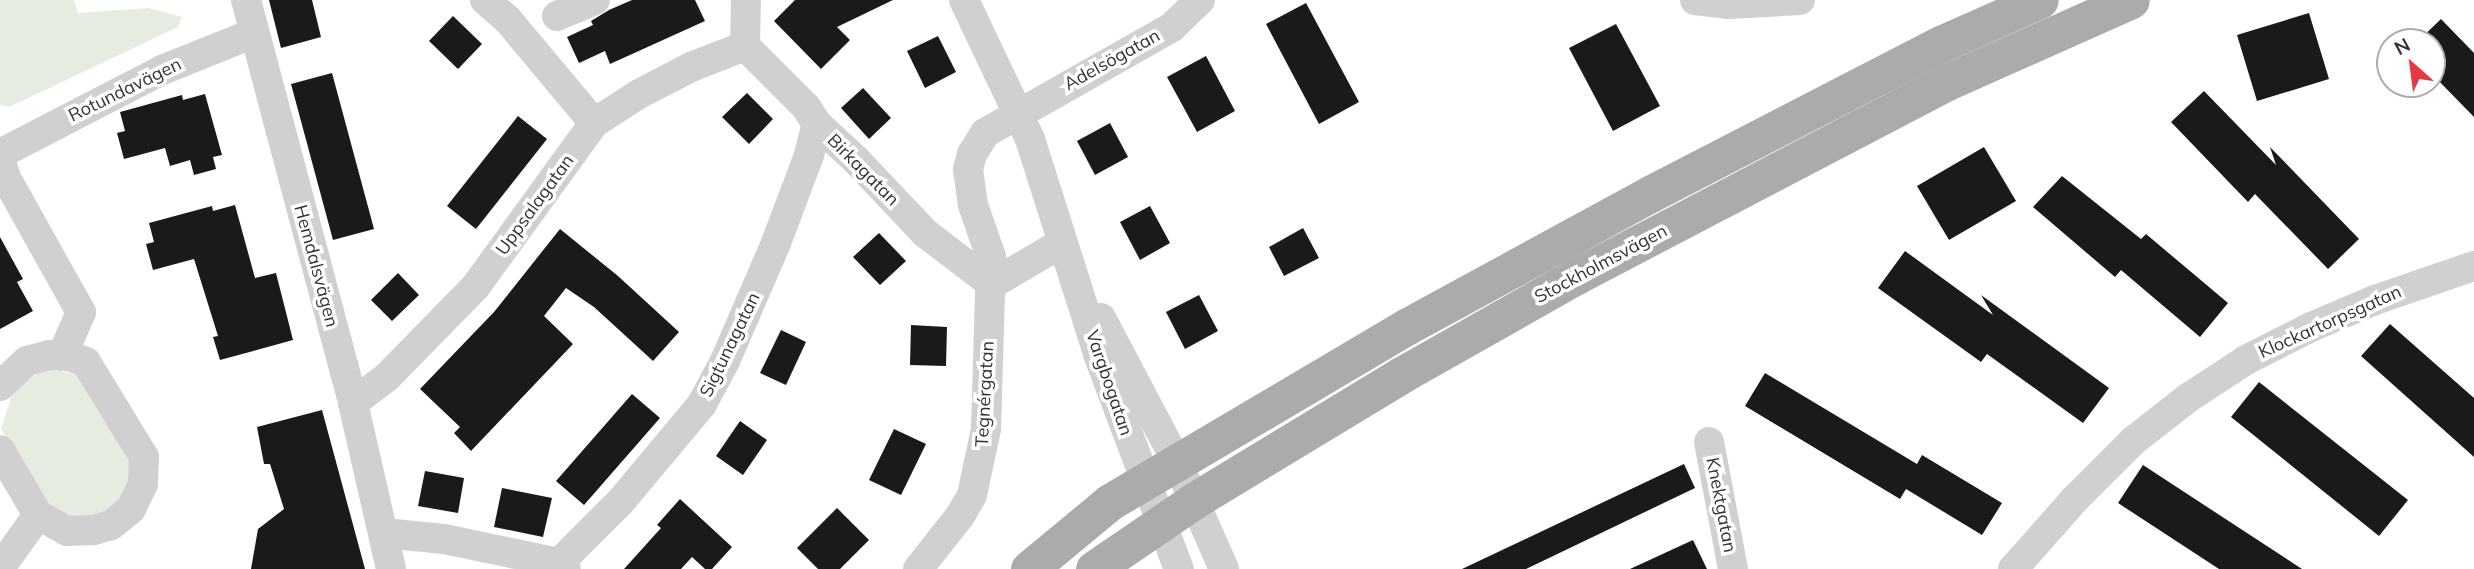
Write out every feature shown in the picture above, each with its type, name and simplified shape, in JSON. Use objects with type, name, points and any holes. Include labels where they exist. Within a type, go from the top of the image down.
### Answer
[{"type":"main road","points":[[1029,569],[1111,502],[1278,400],[1511,268],[1941,44],[2040,0]]},
{"type":"main road","name":"Stockholmsvägen","points":[[1094,569],[1162,520],[1403,374],[1576,276],[1947,82],[2131,0]]},
{"type":"street","name":"Hemdalsvägen","points":[[246,0],[353,403],[391,569]]},
{"type":"street","points":[[485,0],[511,10],[594,123]]},
{"type":"street","points":[[557,16],[595,0]]},
{"type":"street","points":[[745,46],[746,0]]},
{"type":"street","name":"Vargbogatan","points":[[964,0],[1019,112],[1102,366],[1162,520]]},
{"type":"street","name":"Adelsögatan","points":[[1019,112],[1172,27],[1200,0]]},
{"type":"street","points":[[1695,0],[1729,4],[1800,0]]},
{"type":"street","name":"Rotundavägen","points":[[0,154],[162,70],[254,33]]},
{"type":"street","name":"Uppsalagatan","points":[[353,403],[387,377],[476,286],[594,123],[670,78],[745,46]]},
{"type":"street","name":"Birkagatan","points":[[745,46],[806,107],[817,124],[856,160],[925,233],[992,284]]},
{"type":"street","name":"Tegnérgatan","points":[[918,569],[960,516],[972,495],[986,429],[991,257],[973,205],[968,169],[972,154],[985,133],[1019,112]]},
{"type":"street","name":"Sigtunagatan","points":[[563,566],[702,404],[725,361],[771,255],[809,155],[817,124]]},
{"type":"street","points":[[0,159],[6,178],[81,312],[62,356]]},
{"type":"street","points":[[992,284],[1062,243]]},
{"type":"street","name":"Vargbogatan","points":[[1062,243],[1195,500]]},
{"type":"street","name":"Klockartorpsgatan","points":[[2013,569],[2075,499],[2133,441],[2188,398],[2246,360],[2311,327],[2375,300],[2474,266]]},
{"type":"street","points":[[0,386],[27,361],[49,355],[86,362],[144,457],[144,477],[131,509],[111,525],[93,530],[67,531],[38,515],[0,450]]},
{"type":"street","name":"Knektgatan","points":[[1709,442],[1733,569]]},
{"type":"street","points":[[1195,500],[1224,569]]},
{"type":"street","points":[[0,568],[38,515]]},
{"type":"street","points":[[1162,520],[1179,569]]},
{"type":"street","points":[[384,533],[444,539],[563,566]]},
{"type":"shaded area","points":[[0,0],[74,0],[78,13],[148,8],[182,17],[178,27],[9,107],[0,105]]},
{"type":"shaded area","points":[[47,368],[83,376],[133,458],[132,501],[87,526],[52,515],[1,429],[14,388]]},
{"type":"building","points":[[269,0],[312,0],[321,37],[281,48]]},
{"type":"building","points":[[632,0],[695,0],[705,21],[610,64],[605,51],[579,63],[567,37],[593,25],[591,21],[609,10]]},
{"type":"building","points":[[795,0],[893,0],[837,27],[850,40],[821,69],[774,21]]},
{"type":"building","points":[[1306,3],[1359,102],[1319,124],[1266,24]]},
{"type":"building","points":[[2309,13],[2329,79],[2257,101],[2237,35]]},
{"type":"building","points":[[453,16],[482,44],[458,69],[429,41]]},
{"type":"building","points":[[2441,19],[2474,53],[2474,117],[2446,88],[2446,28],[2432,28]]},
{"type":"building","points":[[1616,24],[1660,106],[1613,131],[1569,48]]},
{"type":"building","points":[[938,36],[956,72],[925,88],[907,51]]},
{"type":"building","points":[[1206,56],[1235,111],[1197,132],[1167,77]]},
{"type":"building","points":[[332,73],[374,229],[333,240],[291,84]]},
{"type":"building","points":[[863,88],[891,118],[869,139],[841,108]]},
{"type":"building","points":[[2204,91],[2276,165],[2270,147],[2359,239],[2328,269],[2255,194],[2248,202],[2171,122]]},
{"type":"building","points":[[747,93],[773,119],[749,144],[722,117]]},
{"type":"building","points":[[205,94],[222,155],[213,157],[216,169],[194,175],[190,160],[170,166],[165,148],[124,159],[117,133],[125,131],[120,112],[182,95],[183,100]]},
{"type":"building","points":[[518,116],[547,139],[476,229],[447,206]]},
{"type":"building","points":[[1110,123],[1128,157],[1095,175],[1077,141]]},
{"type":"building","points":[[1984,147],[2016,201],[1949,240],[1917,186]]},
{"type":"building","points":[[2062,176],[2141,239],[2146,234],[2228,303],[2200,337],[2121,270],[2115,277],[2033,207]]},
{"type":"building","points":[[235,205],[255,278],[276,273],[293,340],[220,360],[213,337],[218,336],[194,259],[153,270],[146,244],[154,242],[149,223],[212,206],[213,211]]},
{"type":"building","points":[[1150,206],[1170,243],[1140,260],[1120,222]]},
{"type":"building","points":[[1303,228],[1319,258],[1284,276],[1269,247]]},
{"type":"building","points":[[560,229],[618,276],[679,332],[653,361],[594,307],[566,288],[544,316],[573,344],[471,451],[454,433],[460,427],[420,389],[494,312]]},
{"type":"building","points":[[879,233],[906,261],[880,285],[853,257]]},
{"type":"building","points":[[0,237],[23,279],[17,282],[33,311],[0,329]]},
{"type":"building","points":[[1905,251],[1993,315],[1981,295],[2109,388],[2083,423],[1987,354],[1981,362],[1878,288]]},
{"type":"building","points":[[398,273],[419,295],[392,321],[371,300]]},
{"type":"building","points":[[1199,295],[1218,331],[1185,349],[1166,312]]},
{"type":"building","points":[[2390,324],[2474,398],[2474,457],[2361,356]]},
{"type":"building","points":[[911,325],[947,327],[946,366],[910,365]]},
{"type":"building","points":[[781,330],[806,342],[786,385],[760,373]]},
{"type":"building","points":[[1765,373],[1917,464],[1922,455],[2002,503],[1982,535],[1906,489],[1900,499],[1745,406]]},
{"type":"building","points":[[2259,382],[2408,500],[2379,536],[2231,417]]},
{"type":"building","points":[[632,394],[660,418],[584,505],[556,481]]},
{"type":"building","points":[[322,410],[365,569],[251,569],[258,529],[284,509],[270,464],[264,464],[257,427]]},
{"type":"building","points":[[740,421],[767,440],[743,475],[716,456]]},
{"type":"building","points":[[894,429],[926,444],[901,495],[869,480]]},
{"type":"building","points":[[1684,464],[1695,488],[1526,569],[1462,569]]},
{"type":"building","points":[[2143,465],[2302,569],[2219,569],[2118,503]]},
{"type":"building","points":[[425,471],[464,478],[458,513],[418,506]]},
{"type":"building","points":[[502,488],[552,498],[543,537],[494,527]]},
{"type":"building","points":[[680,499],[732,547],[712,569],[705,569],[692,557],[681,569],[624,569],[661,528],[657,525]]},
{"type":"building","points":[[837,508],[869,540],[840,569],[818,569],[797,548]]},
{"type":"building","points":[[1693,540],[1707,569],[1630,569]]}]
